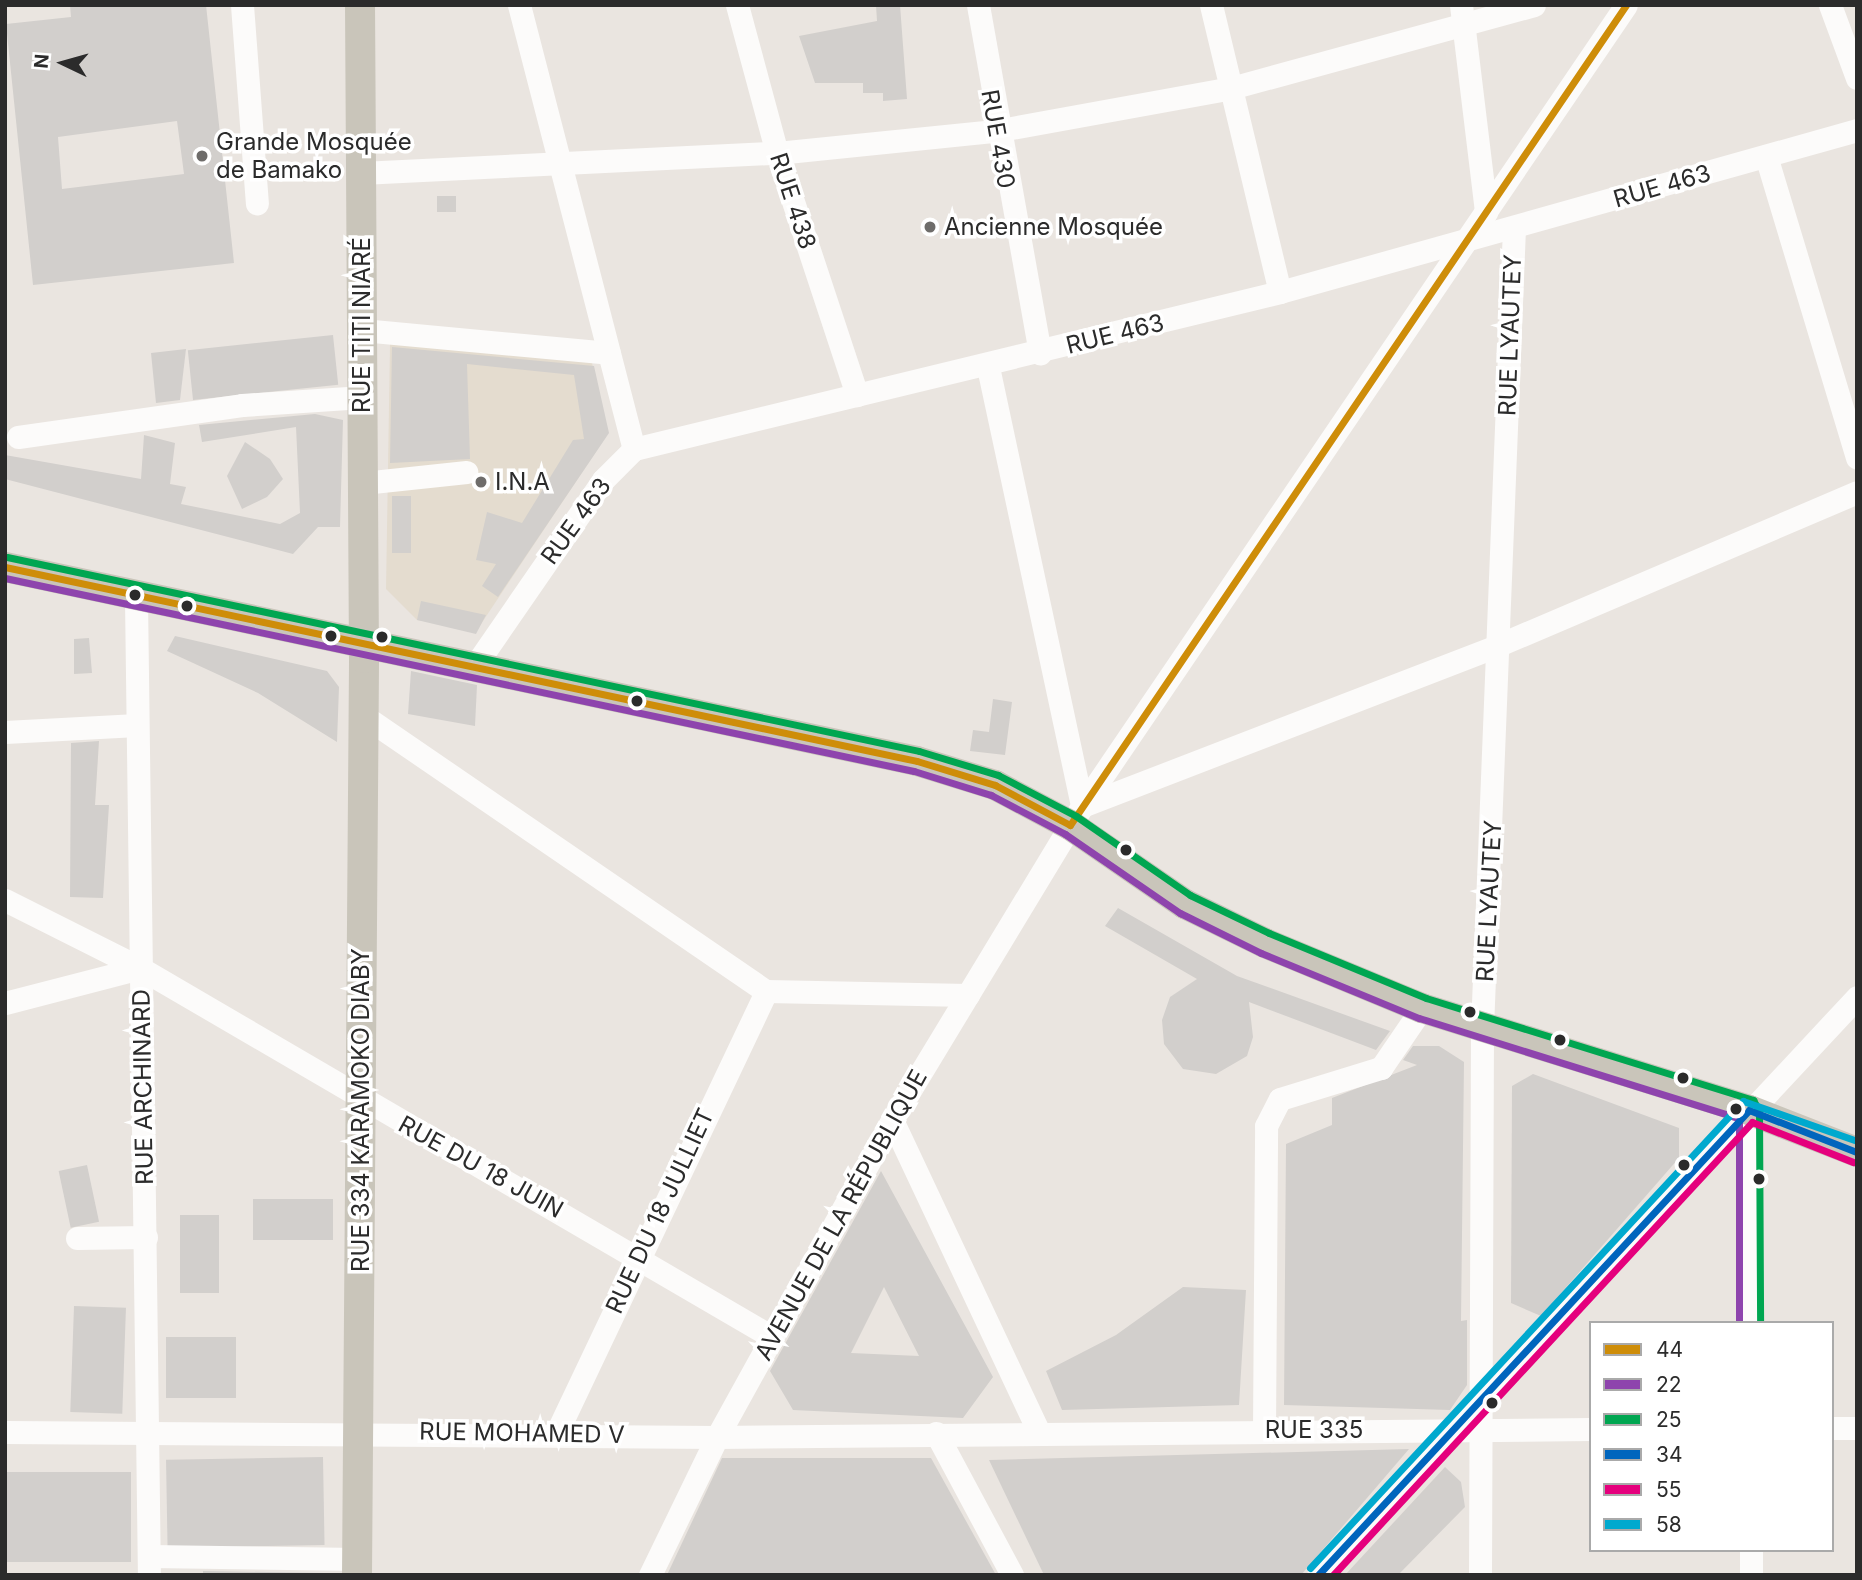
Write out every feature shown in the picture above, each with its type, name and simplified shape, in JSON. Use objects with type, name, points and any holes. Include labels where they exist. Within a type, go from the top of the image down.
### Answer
[{"type":"main road","name":"RUE TITI NIARÉ","points":[[360,5],[364,646]]},
{"type":"main road","points":[[5,567],[136,599],[917,761],[995,785],[1076,816],[1185,904],[1422,1008],[1749,1110],[1857,1152]]},
{"type":"main road","name":"RUE 334 KARAMOKO DIABY","points":[[357,1567],[364,646]]},
{"type":"street","points":[[242,5],[257,203]]},
{"type":"street","points":[[519,5],[634,449]]},
{"type":"street","name":"RUE 438","points":[[737,5],[777,153],[856,395]]},
{"type":"street","name":"RUE 430","points":[[978,5],[995,131],[1040,354]]},
{"type":"street","points":[[1211,5],[1280,292]]},
{"type":"street","points":[[361,173],[777,153],[995,131],[1231,89],[1462,16],[1534,5]]},
{"type":"street","name":"AVENUE DE LA RÉPUBLIQUE","points":[[650,1575],[717,1437],[891,1120],[1076,816],[1626,5]]},
{"type":"street","points":[[1830,5],[1857,78]]},
{"type":"street","points":[[1462,16],[1486,213]]},
{"type":"street","name":"RUE 463","points":[[472,670],[603,480],[634,449],[856,395],[988,367],[1280,292],[1466,242],[1857,130]]},
{"type":"street","points":[[1766,156],[1857,458]]},
{"type":"street","name":"RUE LYAUTEY","points":[[1480,1575],[1482,1028],[1501,644],[1514,228]]},
{"type":"street","points":[[362,330],[609,353]]},
{"type":"street","points":[[988,367],[1076,816],[1501,644],[1857,492]]},
{"type":"street","points":[[18,436],[242,405],[363,397]]},
{"type":"street","points":[[363,483],[466,472]]},
{"type":"street","name":"RUE ARCHINARD","points":[[136,599],[150,1565]]},
{"type":"street","points":[[364,716],[766,991],[968,995]]},
{"type":"street","points":[[5,732],[137,725]]},
{"type":"street","name":"RUE DU 18 JUIN","points":[[5,900],[140,968],[361,1100],[638,1255],[772,1337]]},
{"type":"street","points":[[5,1003],[140,968]]},
{"type":"street","name":"RUE DU 18 JULLIET","points":[[557,1432],[638,1255],[766,991]]},
{"type":"street","points":[[1318,1575],[1857,997]]},
{"type":"street","points":[[1264,1430],[1266,1126],[1280,1099],[1381,1068],[1422,1008]]},
{"type":"street","points":[[1749,1110],[1750,1321]]},
{"type":"street","points":[[891,1120],[1038,1430]]},
{"type":"street","points":[[77,1238],[146,1237]]},
{"type":"street","points":[[1834,1428],[1857,1428]]},
{"type":"street","name":"RUE 335","points":[[1038,1430],[1589,1429]]},
{"type":"street","name":"RUE MOHAMED V","points":[[5,1432],[557,1432],[717,1437],[1038,1430]]},
{"type":"street","points":[[936,1433],[1012,1575]]},
{"type":"street","points":[[1751,1552],[1751,1575]]},
{"type":"street","points":[[150,1565],[357,1567]]},
{"type":"shaded area","name":"I.N.A","points":[[397,339],[591,358],[607,435],[477,630],[417,620],[386,589],[390,344]]},
{"type":"building","name":"Grande Mosquée de Bamako","points":[[70,5],[206,5],[234,263],[33,285],[6,24],[71,17]],"holes":[[[177,121],[184,174],[62,189],[58,137]]]},
{"type":"building","points":[[876,5],[900,5],[907,99],[883,101],[883,93],[863,93],[863,83],[815,83],[799,36],[877,21]]},
{"type":"building","points":[[437,196],[456,196],[456,212],[437,212]]},
{"type":"building","points":[[333,335],[338,385],[193,400],[188,350]]},
{"type":"building","points":[[392,347],[594,366],[609,433],[498,597],[482,586],[496,564],[476,560],[487,512],[522,523],[573,440],[584,439],[574,375],[467,364],[470,459],[390,463]]},
{"type":"building","points":[[186,349],[180,400],[156,403],[151,353]]},
{"type":"building","points":[[315,414],[343,420],[340,527],[318,527],[293,554],[5,479],[5,455],[141,479],[144,435],[175,443],[170,484],[186,487],[181,504],[280,524],[300,513],[296,427],[202,442],[199,425]]},
{"type":"building","points":[[245,442],[270,459],[283,479],[267,497],[242,509],[227,476]]},
{"type":"building","points":[[392,496],[411,496],[411,553],[392,553]]},
{"type":"building","points":[[421,601],[486,615],[476,634],[417,620]]},
{"type":"building","points":[[175,636],[327,671],[339,687],[337,742],[258,693],[167,651]]},
{"type":"building","points":[[89,638],[92,673],[74,674],[74,639]]},
{"type":"building","points":[[411,671],[477,685],[475,726],[408,714]]},
{"type":"building","points":[[993,699],[1012,702],[1005,755],[970,751],[973,730],[989,732]]},
{"type":"building","points":[[99,741],[95,805],[109,805],[103,898],[70,897],[71,743]]},
{"type":"building","points":[[1118,908],[1237,976],[1390,1031],[1376,1050],[1249,1002],[1253,1037],[1247,1056],[1216,1074],[1183,1069],[1164,1044],[1162,1020],[1170,997],[1197,979],[1105,926]]},
{"type":"building","points":[[1413,1046],[1439,1046],[1464,1062],[1461,1321],[1467,1320],[1467,1385],[1450,1410],[1284,1405],[1286,1144],[1332,1125],[1332,1098],[1417,1065],[1403,1060]]},
{"type":"building","points":[[1533,1074],[1679,1128],[1679,1158],[1541,1316],[1511,1303],[1512,1086]]},
{"type":"building","points":[[87,1165],[99,1222],[71,1228],[59,1171]]},
{"type":"building","points":[[881,1171],[993,1377],[963,1418],[793,1410],[770,1371]],"holes":[[[884,1287],[919,1356],[851,1353]]]},
{"type":"building","points":[[253,1199],[333,1199],[333,1240],[253,1240]]},
{"type":"building","points":[[180,1215],[219,1215],[219,1293],[180,1293]]},
{"type":"building","points":[[1183,1287],[1246,1290],[1239,1405],[1062,1410],[1046,1371],[1116,1335]]},
{"type":"building","points":[[74,1306],[126,1308],[122,1414],[70,1412]]},
{"type":"building","points":[[166,1337],[236,1337],[236,1398],[166,1398]]},
{"type":"building","points":[[1409,1449],[1301,1575],[1044,1575],[989,1460]]},
{"type":"building","points":[[323,1457],[325,1545],[168,1548],[166,1460]]},
{"type":"building","points":[[722,1458],[931,1458],[996,1575],[667,1575]]},
{"type":"building","points":[[1445,1467],[1461,1482],[1465,1507],[1398,1575],[1345,1575]]},
{"type":"building","points":[[5,1472],[131,1472],[131,1562],[5,1562]]},
{"type":"building","points":[[203,1571],[324,1573],[324,1575],[203,1575]]},
{"type":"transit line","name":"44","points":[[5,567],[917,761],[995,785],[1070,825],[1626,5]]},
{"type":"transit line","name":"25","points":[[7,557],[919,751],[998,775],[1076,816],[1190,895],[1269,933],[1426,998],[1753,1100],[1759,1110],[1760,1321]]},
{"type":"transit line","name":"22","points":[[5,578],[914,771],[991,795],[1065,834],[1180,913],[1261,953],[1419,1018],[1739,1118],[1739,1321]]},
{"type":"transit line","name":"58","points":[[1310,1568],[1743,1101],[1857,1141]]},
{"type":"transit line","name":"34","points":[[1318,1575],[1749,1110],[1857,1152]]},
{"type":"transit line","name":"55","points":[[1333,1575],[1752,1122],[1853,1162]]},
{"type":"place","name":"Grande Mosquée de Bamako","points":[[202,156]]},
{"type":"place","name":"Ancienne Mosquée","points":[[930,227]]},
{"type":"place","name":"I.N.A","points":[[481,482]]}]
